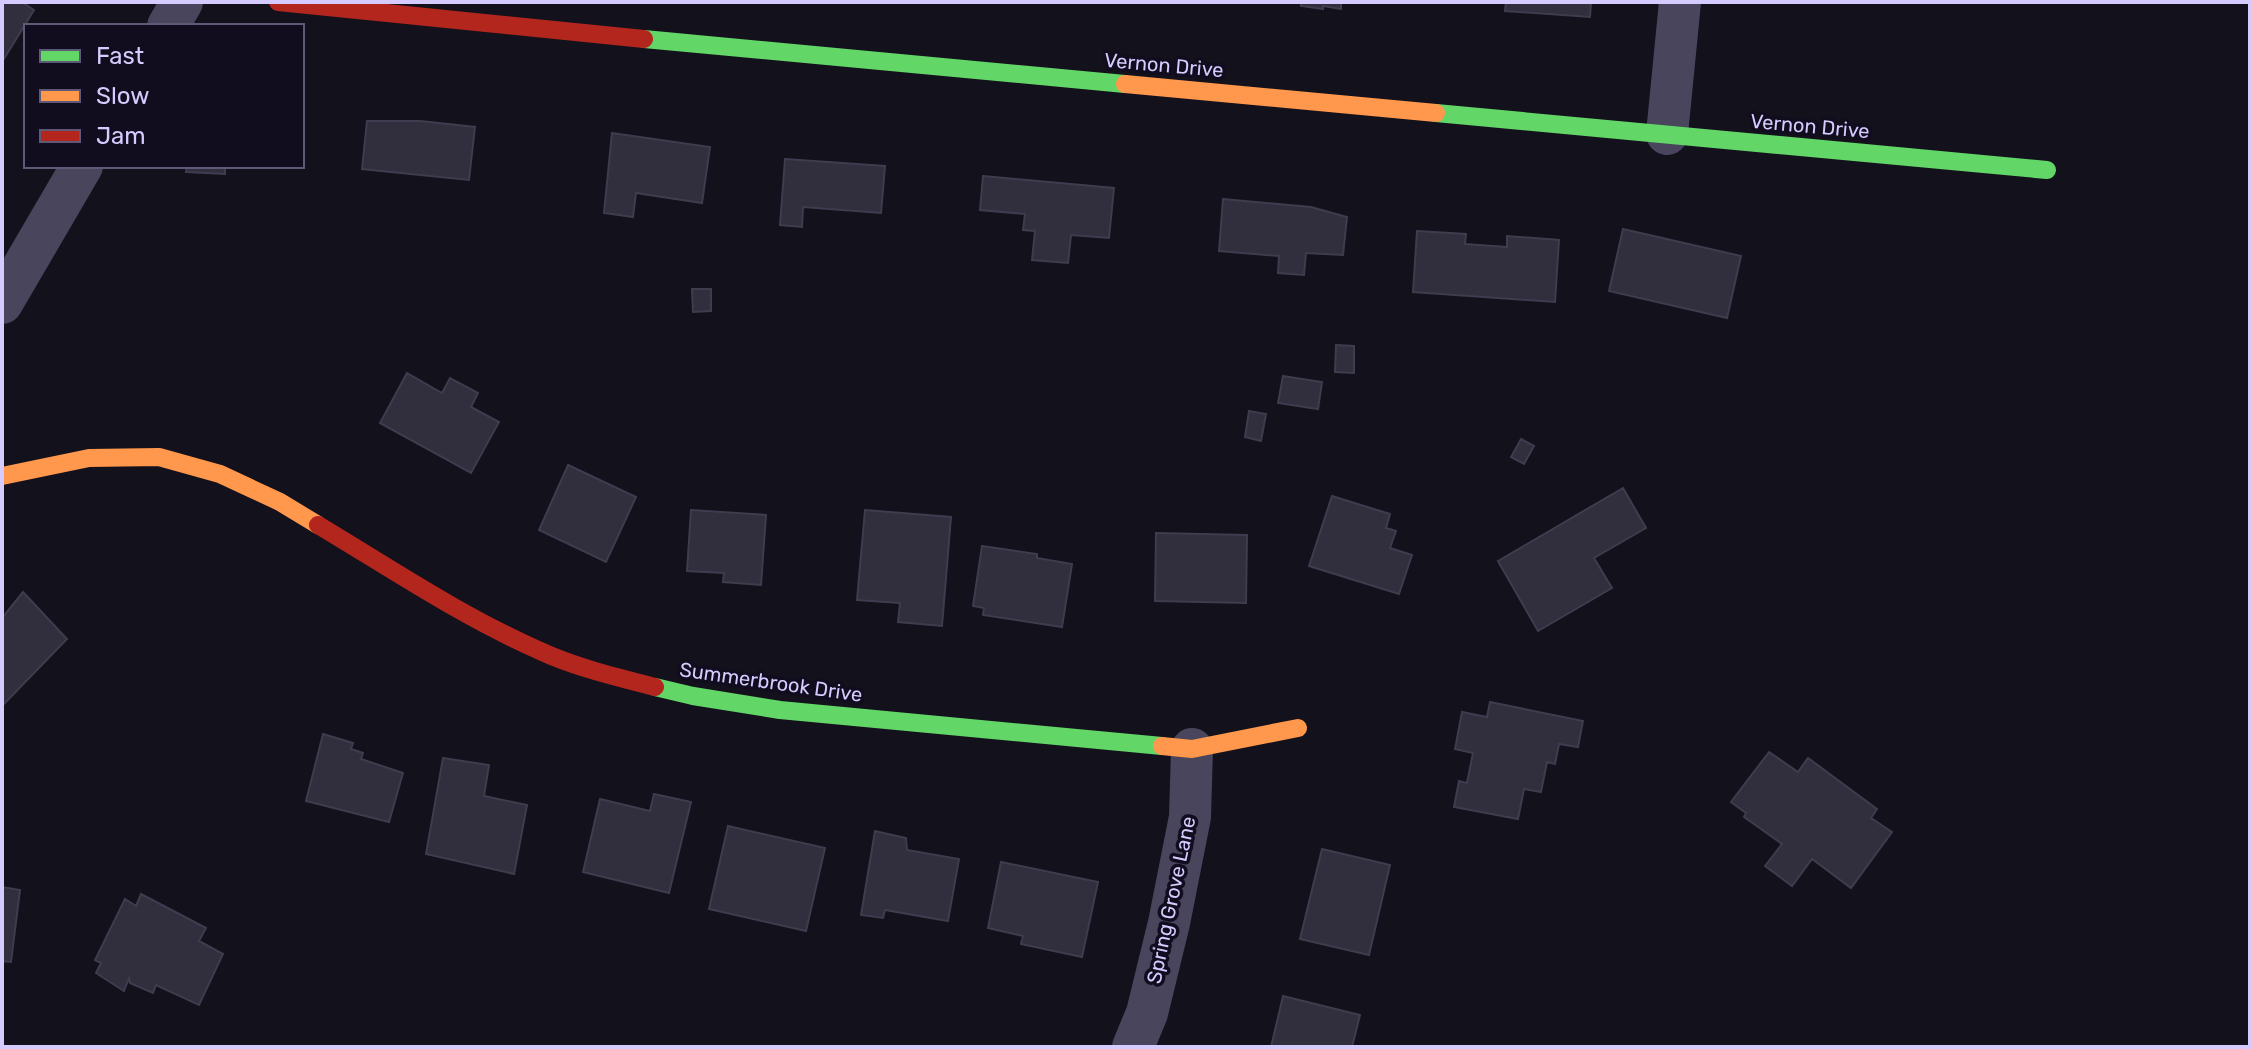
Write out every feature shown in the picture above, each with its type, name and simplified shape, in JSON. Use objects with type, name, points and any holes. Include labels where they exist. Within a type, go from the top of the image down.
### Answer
[{"type":"street","points":[[169,24],[182,2]]},
{"type":"street","name":"Vernon Drive","points":[[278,2],[2047,170]]},
{"type":"street","points":[[1667,134],[1680,2]]},
{"type":"street","points":[[2,303],[81,168]]},
{"type":"street","name":"Summerbrook Drive","points":[[2,476],[89,458],[159,457],[220,474],[280,502],[468,614],[539,651],[616,677],[693,696],[780,710],[1192,749],[1298,728]]},
{"type":"street","name":"Spring Grove Lane","points":[[1133,1047],[1147,1013],[1166,938],[1190,817],[1192,749]]},
{"type":"building","points":[[2,2],[22,2],[34,10],[2,62]]},
{"type":"building","points":[[1301,2],[1341,2],[1341,9],[1301,6]]},
{"type":"building","points":[[1506,2],[1591,2],[1590,17],[1505,11]]},
{"type":"building","points":[[367,121],[420,121],[475,127],[469,180],[362,169]]},
{"type":"building","points":[[612,133],[710,147],[702,203],[636,193],[633,217],[604,213]]},
{"type":"building","points":[[785,159],[885,166],[881,213],[803,207],[802,227],[780,225]]},
{"type":"building","points":[[187,168],[225,168],[225,174],[186,172]]},
{"type":"building","points":[[983,176],[1114,188],[1109,238],[1071,235],[1068,263],[1032,260],[1035,231],[1023,230],[1025,214],[980,210]]},
{"type":"building","points":[[1223,199],[1311,207],[1347,217],[1343,255],[1306,253],[1304,275],[1278,273],[1279,256],[1219,251]]},
{"type":"building","points":[[1623,229],[1741,256],[1727,318],[1609,291]]},
{"type":"building","points":[[1417,231],[1466,234],[1465,244],[1507,247],[1507,236],[1559,240],[1555,302],[1413,292]]},
{"type":"building","points":[[692,289],[711,289],[711,311],[693,312]]},
{"type":"building","points":[[1336,345],[1354,346],[1354,373],[1335,372]]},
{"type":"building","points":[[407,373],[442,393],[450,378],[478,393],[471,407],[499,422],[471,473],[380,423]]},
{"type":"building","points":[[1283,376],[1322,382],[1318,409],[1278,403]]},
{"type":"building","points":[[1249,411],[1266,414],[1261,441],[1245,437]]},
{"type":"building","points":[[1521,439],[1534,446],[1524,464],[1511,457]]},
{"type":"building","points":[[568,465],[636,497],[606,562],[539,530]]},
{"type":"building","points":[[1623,488],[1646,528],[1594,558],[1612,588],[1538,631],[1498,561]]},
{"type":"building","points":[[1332,496],[1390,514],[1386,528],[1396,531],[1390,548],[1412,555],[1399,594],[1309,566]]},
{"type":"building","points":[[691,510],[766,515],[761,585],[723,582],[724,573],[687,571]]},
{"type":"building","points":[[865,510],[951,517],[942,626],[898,622],[900,603],[857,600]]},
{"type":"building","points":[[1156,533],[1247,535],[1246,603],[1155,601]]},
{"type":"building","points":[[982,546],[1037,554],[1037,558],[1072,564],[1062,627],[983,615],[984,608],[973,606]]},
{"type":"building","points":[[23,592],[67,639],[2,706],[2,618]]},
{"type":"building","points":[[1490,702],[1583,721],[1578,747],[1559,744],[1555,764],[1547,762],[1541,792],[1524,789],[1518,819],[1454,807],[1459,781],[1467,783],[1473,753],[1455,749],[1462,712],[1487,717]]},
{"type":"building","points":[[323,734],[353,743],[351,749],[363,753],[361,759],[403,773],[389,822],[306,801]]},
{"type":"building","points":[[1769,752],[1798,772],[1808,758],[1877,809],[1871,818],[1892,832],[1851,888],[1812,859],[1792,886],[1765,866],[1782,844],[1744,817],[1746,813],[1731,802]]},
{"type":"building","points":[[443,758],[489,765],[484,796],[527,805],[514,874],[426,854]]},
{"type":"building","points":[[654,794],[691,802],[669,893],[583,872],[600,799],[650,811]]},
{"type":"building","points":[[728,826],[825,848],[806,931],[709,909]]},
{"type":"building","points":[[875,831],[906,838],[907,850],[959,859],[948,921],[885,910],[883,918],[861,915]]},
{"type":"building","points":[[1322,849],[1390,865],[1369,955],[1300,939]]},
{"type":"building","points":[[1001,862],[1098,882],[1082,957],[1021,944],[1023,936],[988,928]]},
{"type":"building","points":[[2,887],[20,890],[11,962],[2,961]]},
{"type":"building","points":[[141,894],[206,928],[199,941],[223,954],[199,1005],[156,985],[153,993],[130,983],[129,978],[124,991],[96,973],[101,963],[95,960],[125,899],[136,906]]},
{"type":"building","points":[[1283,996],[1360,1015],[1352,1047],[1271,1047]]},
{"type":"traffic: fast","points":[[644,39],[1125,84]]},
{"type":"traffic: fast","points":[[1436,113],[2047,170]]},
{"type":"traffic: fast","points":[[655,687],[780,710],[1162,746]]},
{"type":"traffic: slow","points":[[1125,84],[1436,113]]},
{"type":"traffic: slow","points":[[2,476],[89,458],[159,457],[220,474],[280,502],[318,525]]},
{"type":"traffic: slow","points":[[1162,746],[1192,749],[1298,728]]},
{"type":"traffic: jam","points":[[278,2],[644,39]]},
{"type":"traffic: jam","points":[[318,525],[509,637],[566,662],[655,687]]}]
